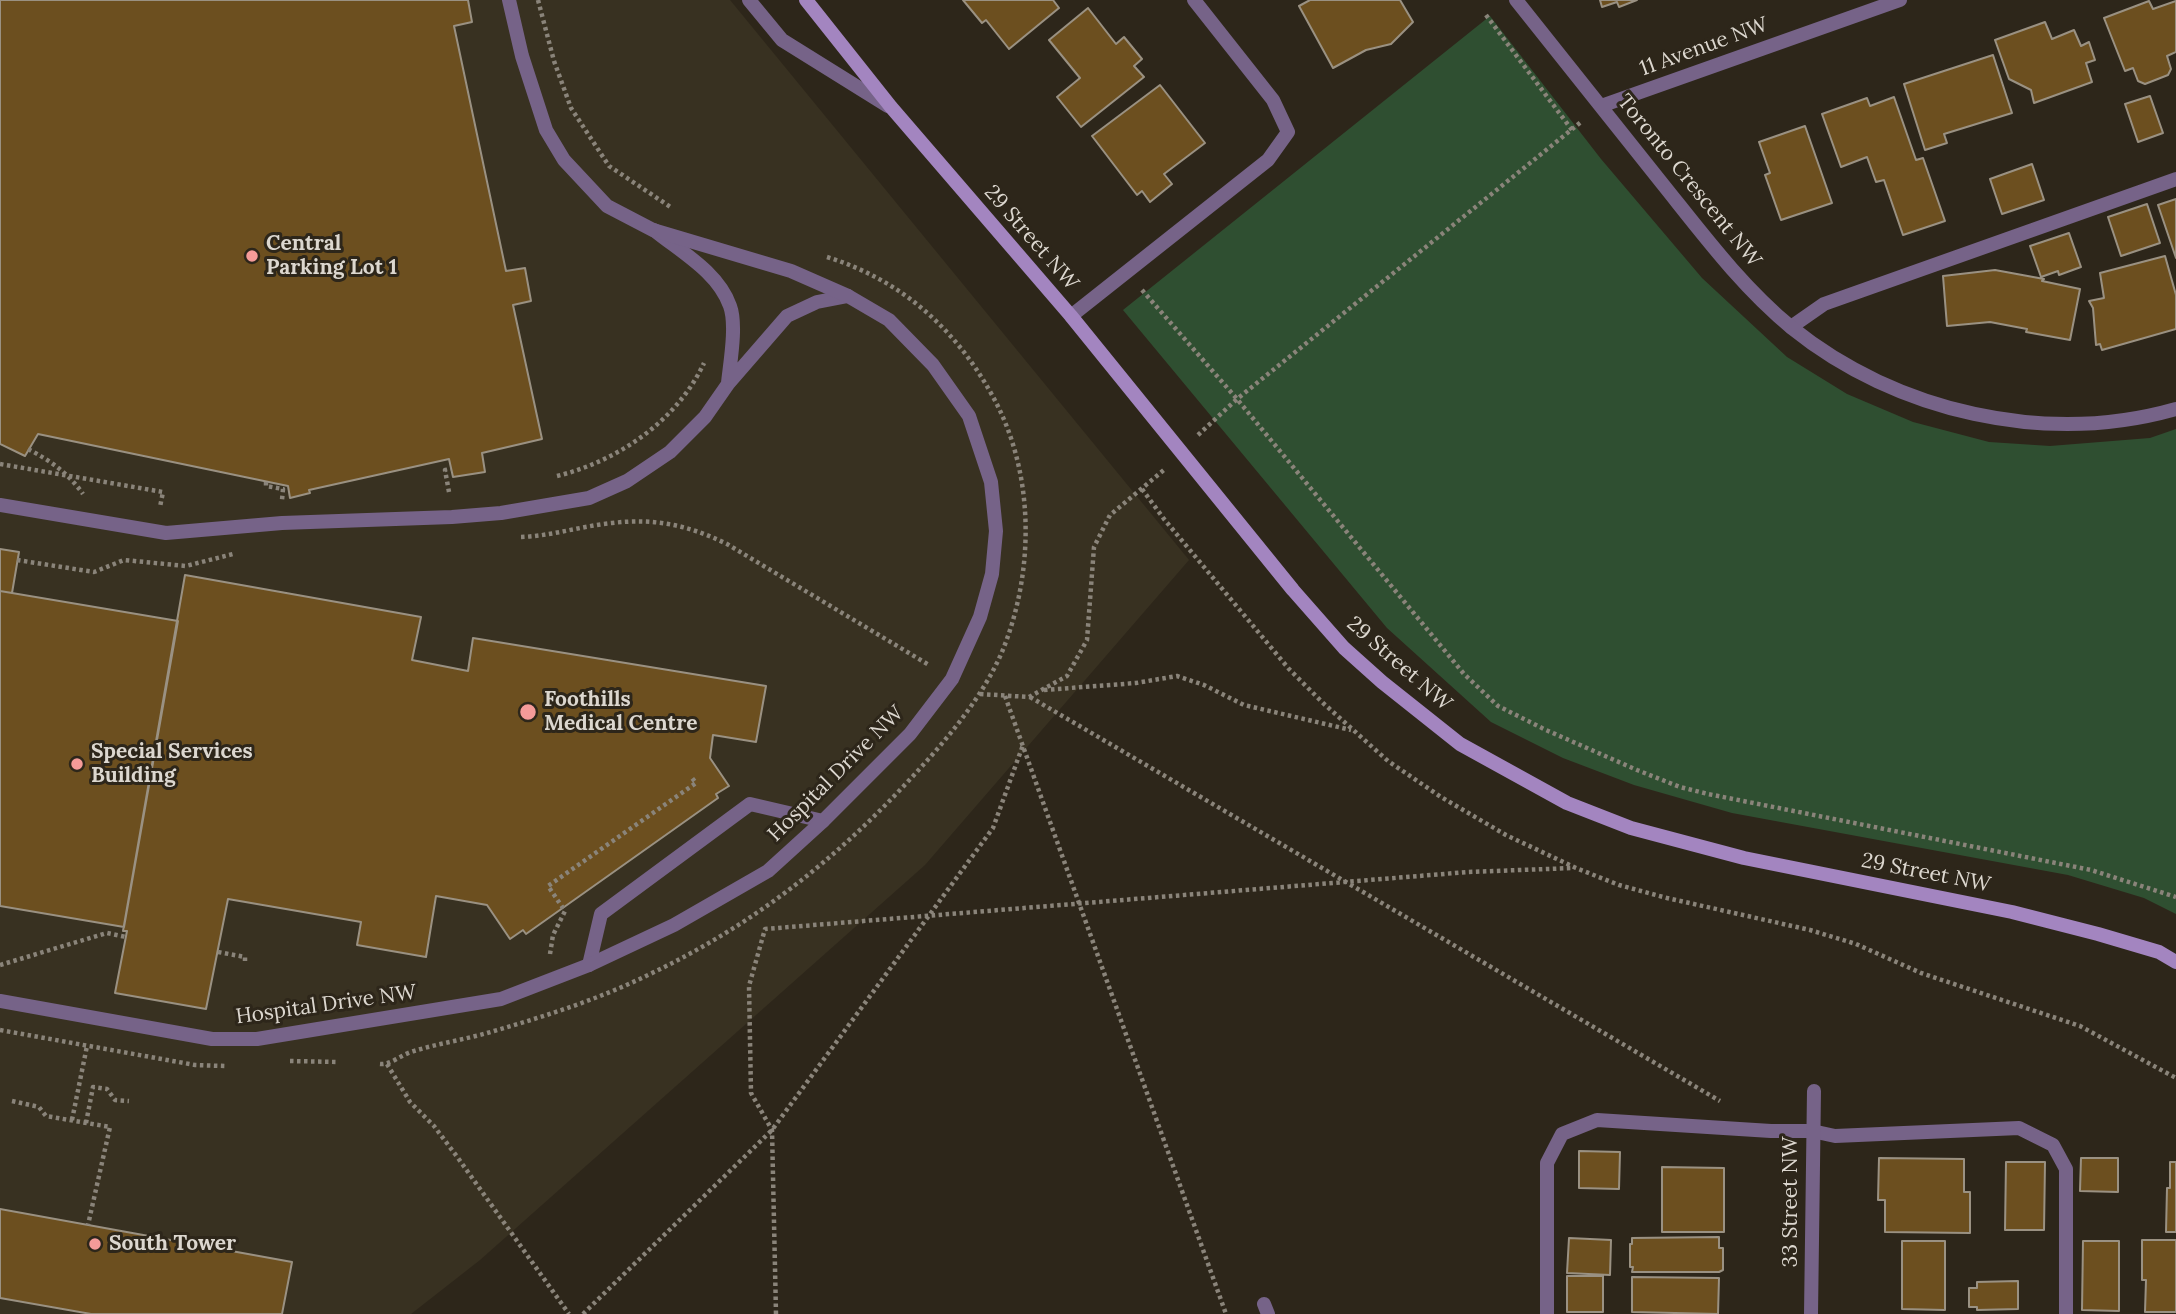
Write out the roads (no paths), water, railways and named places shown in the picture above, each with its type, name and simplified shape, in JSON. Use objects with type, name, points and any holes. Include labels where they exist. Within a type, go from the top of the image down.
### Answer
[{"type":"street","name":"Hospital Drive NW","points":[[0,1001],[212,1039],[257,1039],[501,999],[589,965],[674,925],[768,871],[823,821],[910,734],[952,679],[980,617],[992,574],[996,531],[991,482],[969,416],[933,365],[889,320],[848,296],[791,271],[653,230],[607,206],[564,160],[546,130],[522,56],[509,0]]},
{"type":"street","points":[[749,0],[782,40],[891,107]]},
{"type":"street","name":"29 Street NW","points":[[806,0],[891,107],[1071,316],[1180,454],[1293,590],[1344,648],[1460,744],[1567,803],[1631,828],[1744,858],[2012,912],[2158,952],[2176,962]]},
{"type":"street","points":[[1071,316],[1268,160],[1288,132],[1273,100],[1194,0]]},
{"type":"street","name":"Toronto Crescent NW","points":[[1516,0],[1732,271],[1791,327],[1829,354],[1912,396],[1957,410],[1997,418],[2039,423],[2081,423],[2176,409]]},
{"type":"street","name":"11 Avenue NW","points":[[1601,106],[1900,0]]},
{"type":"street","points":[[1791,327],[1824,304],[2176,179]]},
{"type":"street","points":[[653,230],[713,277],[731,307],[733,345],[728,384]]},
{"type":"street","points":[[0,505],[166,533],[282,523],[452,517],[534,508],[589,498],[627,481],[670,452],[705,417],[728,384],[787,316],[817,302],[848,296]]},
{"type":"street","points":[[589,965],[601,914],[750,804],[823,821]]},
{"type":"street","name":"33 Street NW","points":[[1811,1314],[1814,1091]]},
{"type":"street","points":[[1547,1314],[1547,1163],[1562,1134],[1597,1120],[1812,1131],[1835,1136],[2019,1128],[2053,1145],[2066,1169],[2066,1314]]},
{"type":"place","name":"Central Parking Lot 1","points":[[252,256]]},
{"type":"place","name":"Foothills Medical Centre","points":[[528,712]]},
{"type":"place","name":"Special Services Building","points":[[77,764]]},
{"type":"place","name":"South Tower","points":[[95,1244]]}]
